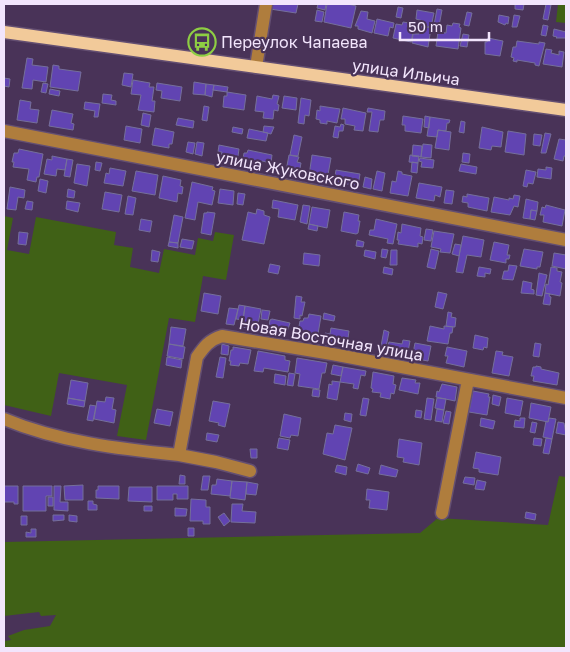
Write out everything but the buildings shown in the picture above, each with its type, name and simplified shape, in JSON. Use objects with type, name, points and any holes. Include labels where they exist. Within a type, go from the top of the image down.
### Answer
[{"type":"main road","name":"улица Ильича","points":[[4,32],[566,110]]},
{"type":"street","points":[[256,68],[266,4]]},
{"type":"street","name":"улица Жуковского","points":[[4,131],[566,240]]},
{"type":"street","name":"Новая Восточная улица","points":[[179,455],[197,358],[204,347],[213,339],[222,336],[332,354],[566,398]]},
{"type":"street","points":[[442,513],[468,380]]},
{"type":"street","points":[[4,419],[27,429],[51,436],[179,455],[250,471]]},
{"type":"green space","points":[[558,4],[566,4],[566,23],[556,22]]},
{"type":"green space","points":[[4,216],[13,218],[7,250],[29,254],[36,217],[116,232],[114,245],[133,248],[130,267],[159,273],[164,249],[195,255],[198,238],[213,241],[215,232],[234,235],[226,280],[203,276],[195,322],[169,318],[146,440],[117,436],[127,385],[59,373],[51,416],[4,405]]},
{"type":"green space","points":[[559,476],[566,477],[566,648],[4,648],[4,641],[11,640],[8,636],[24,630],[50,626],[56,615],[41,616],[39,612],[4,616],[4,542],[420,533],[438,518],[548,525]]},
{"type":"place","name":"Переулок Чапаева","points":[[202,42]]}]
